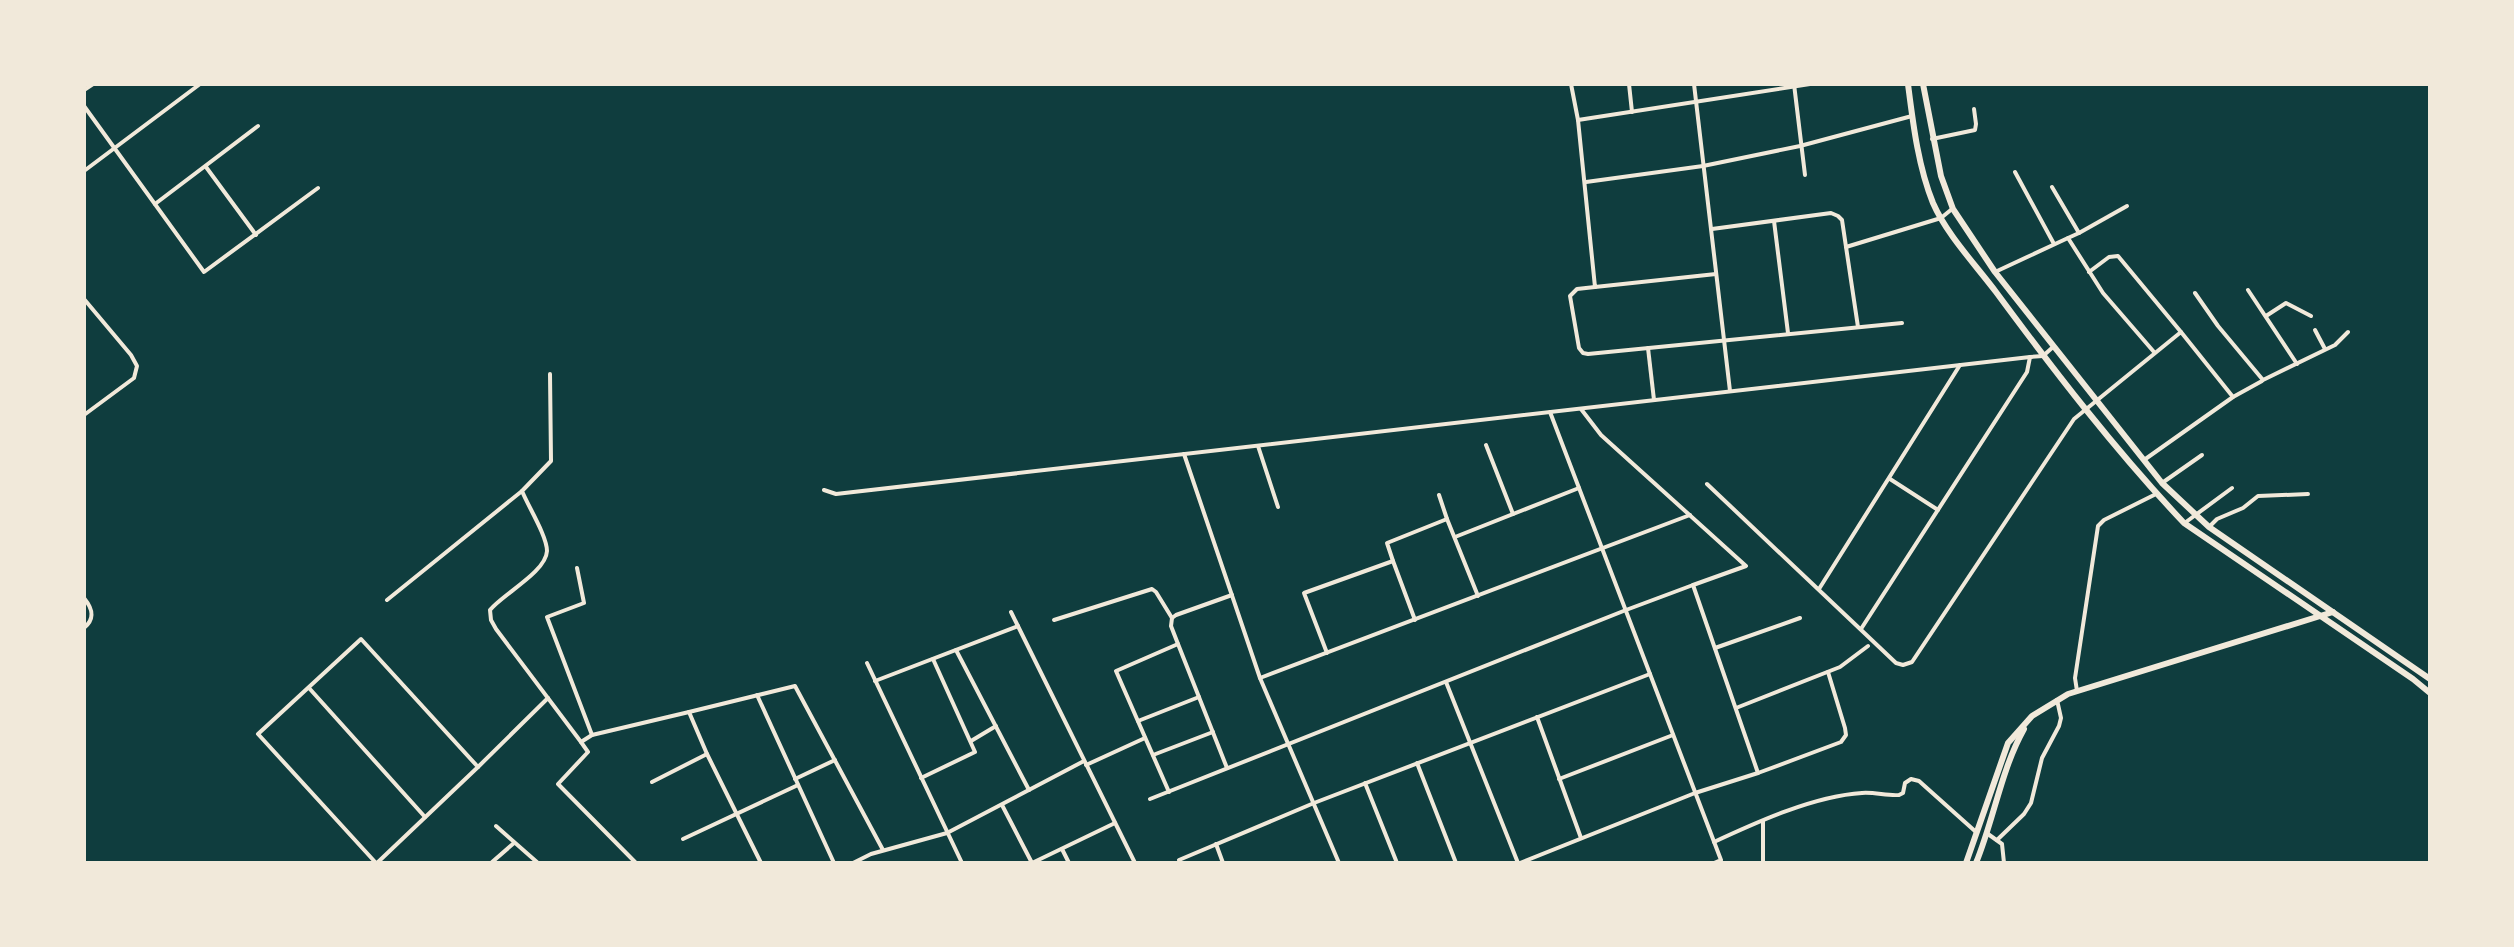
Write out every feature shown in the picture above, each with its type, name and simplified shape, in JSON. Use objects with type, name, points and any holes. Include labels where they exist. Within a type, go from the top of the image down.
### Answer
[{"type":"main road","points":[[1908,84],[1926,183],[1941,218],[2043,356],[2156,494],[2184,523],[2430,693]]},
{"type":"main road","points":[[1923,84],[1932,139],[1953,209],[1995,272],[2162,483],[2209,527],[2430,679]]},
{"type":"main road","points":[[1966,863],[2008,743],[2032,716],[2077,691],[2333,612]]},
{"type":"main road","points":[[1976,863],[1988,834],[2013,749],[2032,716]]},
{"type":"street","points":[[84,90],[93,84]]},
{"type":"street","points":[[84,171],[200,84]]},
{"type":"street","points":[[1571,84],[1578,120],[1595,287]]},
{"type":"street","points":[[1629,84],[1632,112]]},
{"type":"street","points":[[1694,84],[1730,391]]},
{"type":"street","points":[[1578,120],[1810,84]]},
{"type":"street","points":[[1794,86],[1805,175]]},
{"type":"street","points":[[84,106],[204,272],[318,188]]},
{"type":"street","points":[[1932,139],[1975,130],[1974,109]]},
{"type":"street","points":[[1585,182],[1703,166],[1800,146],[1912,116]]},
{"type":"street","points":[[155,204],[258,126]]},
{"type":"street","points":[[206,167],[256,235]]},
{"type":"street","points":[[2015,172],[2054,244]]},
{"type":"street","points":[[2052,187],[2079,233]]},
{"type":"street","points":[[1995,272],[2079,233],[2127,206]]},
{"type":"street","points":[[1846,247],[1941,218],[1953,209]]},
{"type":"street","points":[[1711,229],[1831,213],[1838,216],[1842,220],[1858,327]]},
{"type":"street","points":[[1774,221],[1788,334]]},
{"type":"street","points":[[2068,238],[2103,293],[2154,352]]},
{"type":"street","points":[[2089,272],[2109,257],[2118,256],[2233,397]]},
{"type":"street","points":[[1716,274],[1577,289],[1570,296],[1579,348],[1583,353],[1648,348],[1902,323]]},
{"type":"street","points":[[2248,290],[2297,364]]},
{"type":"street","points":[[2195,293],[2263,380]]},
{"type":"street","points":[[84,299],[137,366],[134,378],[84,415]]},
{"type":"street","points":[[2266,316],[2286,303],[2311,316]]},
{"type":"street","points":[[2315,330],[2326,350]]},
{"type":"street","points":[[1707,484],[1896,663],[1903,665],[1912,662],[2074,419],[2181,332]]},
{"type":"street","points":[[2144,460],[2233,397],[2335,345],[2348,332]]},
{"type":"street","points":[[824,490],[836,494],[2043,356],[2053,347]]},
{"type":"street","points":[[1648,348],[1654,400]]},
{"type":"street","points":[[1861,629],[2027,372],[2030,357]]},
{"type":"street","points":[[1819,589],[1960,365]]},
{"type":"street","points":[[387,600],[522,491],[551,461],[550,374]]},
{"type":"street","points":[[1150,799],[1626,610],[1746,566],[1601,435],[1581,409]]},
{"type":"street","points":[[1550,412],[1721,860],[1714,863]]},
{"type":"street","points":[[1486,445],[1513,514]]},
{"type":"street","points":[[1258,446],[1278,507]]},
{"type":"street","points":[[1184,454],[1260,678],[1339,863]]},
{"type":"street","points":[[2162,483],[2202,455]]},
{"type":"street","points":[[1890,479],[1938,510]]},
{"type":"street","points":[[1455,537],[1579,488]]},
{"type":"street","points":[[2184,523],[2232,488]]},
{"type":"street","points":[[522,491],[547,553],[542,566],[490,610],[491,620],[588,752],[558,784],[636,863]]},
{"type":"street","points":[[2077,691],[2075,678],[2098,526],[2156,494]]},
{"type":"street","points":[[2209,527],[2217,519],[2243,508],[2258,496],[2308,494]]},
{"type":"street","points":[[1439,495],[1478,596]]},
{"type":"street","points":[[1260,678],[1690,515]]},
{"type":"street","points":[[1415,621],[1387,543],[1447,519]]},
{"type":"street","points":[[1327,653],[1304,593],[1393,561]]},
{"type":"street","points":[[577,568],[584,603],[547,617],[592,735]]},
{"type":"street","points":[[1693,585],[1758,773]]},
{"type":"street","points":[[1054,620],[1152,589],[1156,592],[1172,618],[1171,626],[1228,769]]},
{"type":"street","points":[[1172,618],[1232,595]]},
{"type":"street","points":[[84,598],[92,617],[84,628]]},
{"type":"street","points":[[1011,612],[1135,863]]},
{"type":"street","points":[[1715,648],[1800,618]]},
{"type":"street","points":[[875,681],[1018,626]]},
{"type":"street","points":[[478,767],[361,639],[258,734],[376,863],[478,767],[548,698]]},
{"type":"street","points":[[1169,792],[1116,671],[1178,644]]},
{"type":"street","points":[[1736,708],[1828,672],[1853,659],[1868,646]]},
{"type":"street","points":[[956,650],[1029,790]]},
{"type":"street","points":[[921,778],[975,752],[933,659]]},
{"type":"street","points":[[867,663],[962,863]]},
{"type":"street","points":[[1446,682],[1519,863],[1695,793],[1841,742],[1846,735],[1845,728],[1828,672]]},
{"type":"street","points":[[1179,860],[1314,803],[1650,674]]},
{"type":"street","points":[[581,742],[592,735],[795,686],[883,850]]},
{"type":"street","points":[[309,688],[425,817]]},
{"type":"street","points":[[757,695],[834,863]]},
{"type":"street","points":[[1137,721],[1199,697]]},
{"type":"street","points":[[1997,840],[2031,803],[2042,758],[2059,726],[2061,718],[2057,700]]},
{"type":"street","points":[[689,712],[761,863]]},
{"type":"street","points":[[1537,717],[1581,838]]},
{"type":"street","points":[[970,742],[996,726]]},
{"type":"street","points":[[1153,755],[1213,732]]},
{"type":"street","points":[[1559,779],[1673,734]]},
{"type":"street","points":[[853,863],[883,850],[947,833],[1085,763],[1145,738]]},
{"type":"street","points":[[652,782],[707,754]]},
{"type":"street","points":[[683,839],[835,760]]},
{"type":"street","points":[[1417,763],[1456,863]]},
{"type":"street","points":[[1714,842],[1763,820],[1836,797],[1862,793],[1899,795],[1903,793],[1908,780],[1915,779],[1977,834]]},
{"type":"street","points":[[1365,783],[1397,863]]},
{"type":"street","points":[[1002,804],[1032,863],[1115,823]]},
{"type":"street","points":[[1763,820],[1763,863]]},
{"type":"street","points":[[496,826],[538,863]]},
{"type":"street","points":[[1988,834],[2002,844],[2004,863]]},
{"type":"street","points":[[491,863],[514,843]]},
{"type":"street","points":[[1216,844],[1223,863]]},
{"type":"street","points":[[1062,849],[1069,863]]}]
